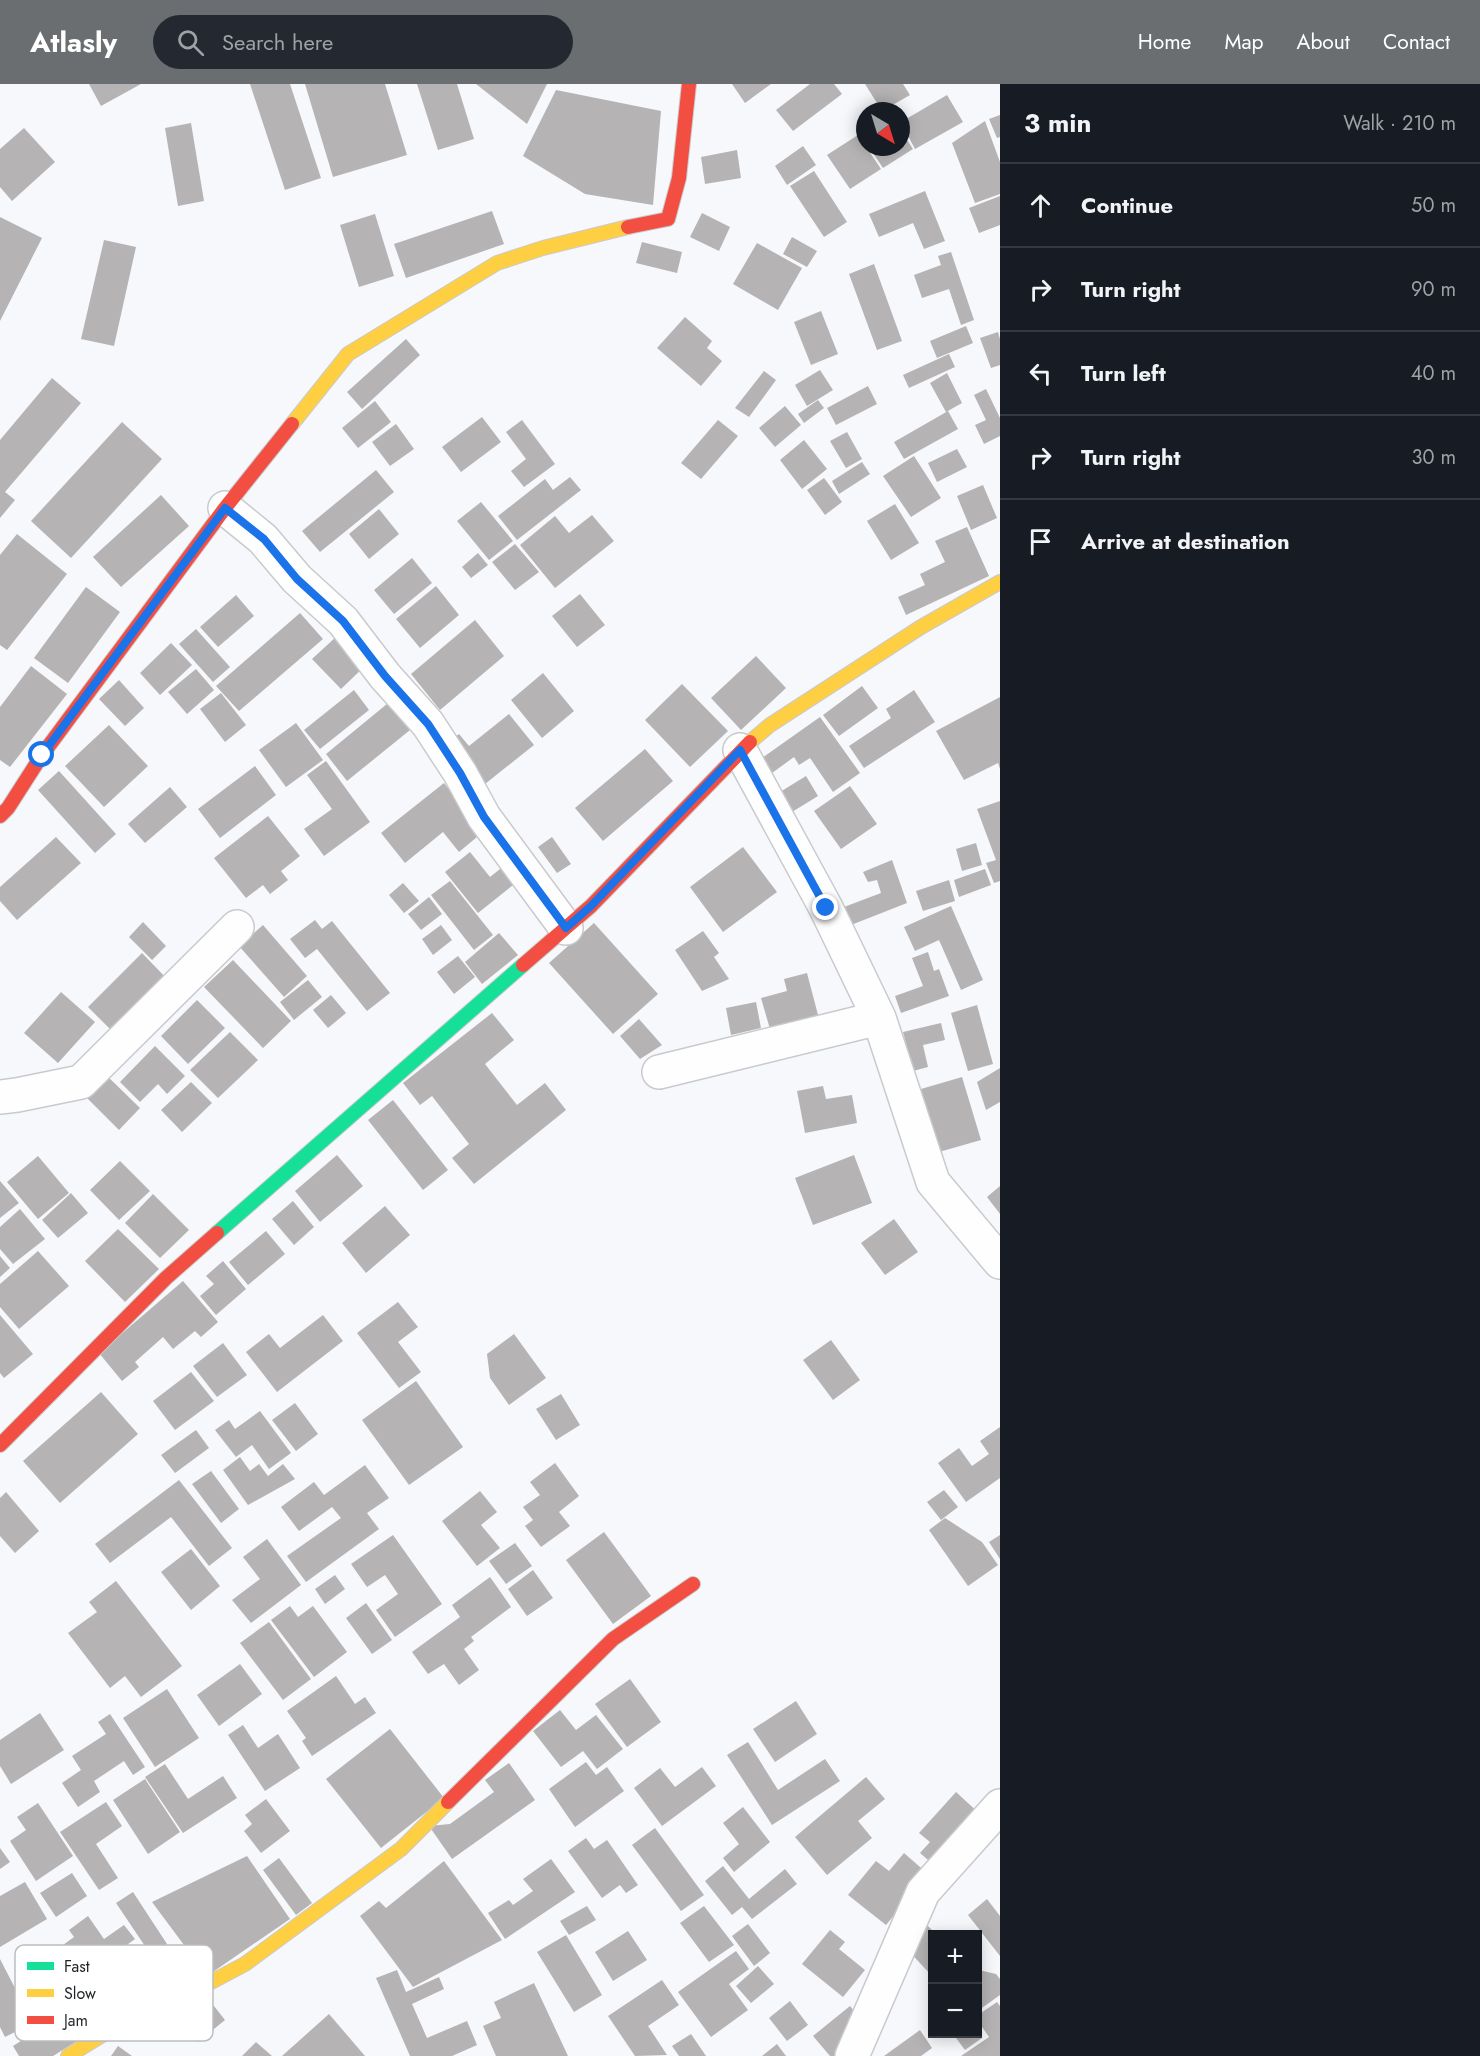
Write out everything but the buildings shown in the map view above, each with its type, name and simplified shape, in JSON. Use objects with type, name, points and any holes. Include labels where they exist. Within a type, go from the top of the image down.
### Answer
[{"type":"street","points":[[0,816],[8,808],[42,755],[225,508],[348,354],[497,263],[543,248],[620,228],[668,219],[679,177],[689,84]]},
{"type":"street","points":[[225,508],[264,539],[297,579],[343,621],[385,676],[428,724],[460,773],[484,817],[566,928]]},
{"type":"street","points":[[0,1445],[166,1278],[591,906],[740,750],[770,725],[921,627],[1000,582]]},
{"type":"street","points":[[740,750],[826,908],[879,1018],[933,1182],[1000,1262]]},
{"type":"street","points":[[0,1097],[81,1082],[237,927]]},
{"type":"street","points":[[659,1072],[879,1018]]},
{"type":"street","points":[[213,1981],[245,1964],[401,1849],[613,1639],[693,1584]]},
{"type":"street","points":[[852,2056],[922,1892],[1000,1806]]},
{"type":"street","points":[[68,2056],[93,2041]]},
{"type":"traffic: fast","points":[[217,1233],[523,965]]},
{"type":"traffic: slow","points":[[292,424],[348,354],[497,263],[543,248],[628,227]]},
{"type":"traffic: slow","points":[[750,742],[770,725],[921,627],[1000,582]]},
{"type":"traffic: slow","points":[[213,1981],[245,1964],[401,1849],[448,1802]]},
{"type":"traffic: slow","points":[[68,2056],[93,2041]]},
{"type":"traffic: jam","points":[[628,227],[668,219],[679,178],[689,84]]},
{"type":"traffic: jam","points":[[0,816],[8,808],[42,755],[225,508],[292,424]]},
{"type":"traffic: jam","points":[[523,965],[591,906],[750,742]]},
{"type":"traffic: jam","points":[[0,1445],[166,1278],[217,1233]]},
{"type":"traffic: jam","points":[[448,1802],[613,1639],[693,1584]]},
{"type":"route","points":[[42,755],[225,508],[264,539],[297,579],[343,621],[385,676],[428,724],[460,773],[484,817],[537,892],[566,928],[591,906],[740,750],[826,908]]}]
